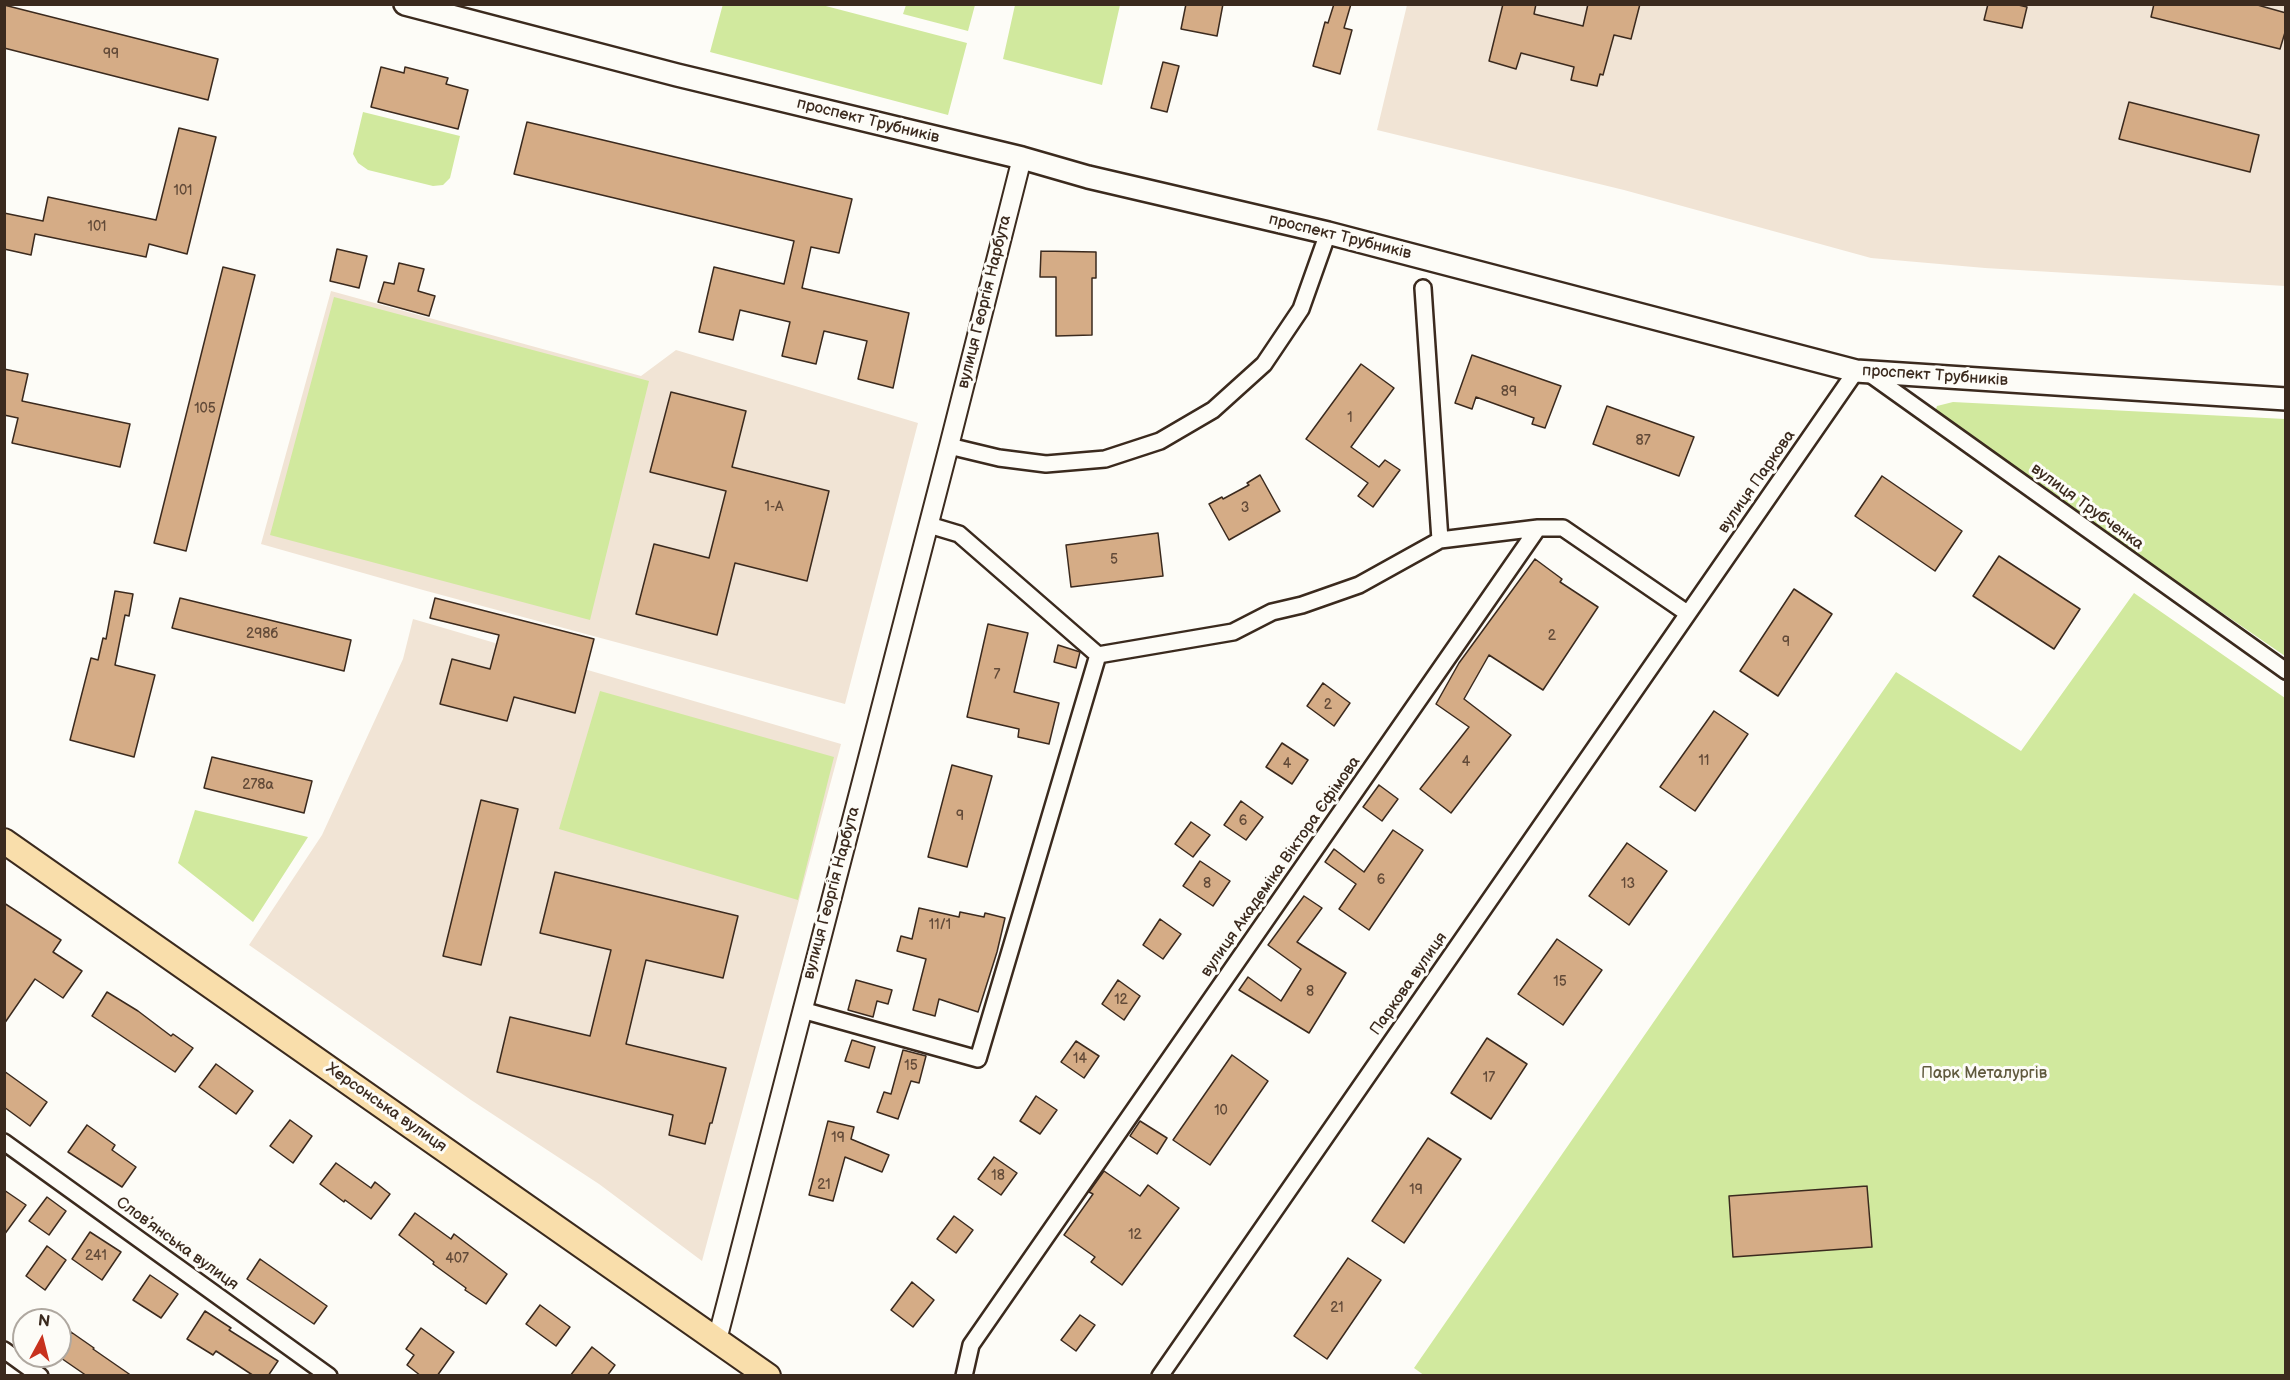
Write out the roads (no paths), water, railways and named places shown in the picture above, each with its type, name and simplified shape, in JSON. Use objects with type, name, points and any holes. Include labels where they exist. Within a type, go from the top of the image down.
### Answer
[{"type":"main road","name":"проспект Трубників","points":[[405,4],[688,78],[1022,158],[1088,177],[1328,233],[1862,372],[2286,399]]},
{"type":"main road","name":"Херсонська вулиця","points":[[4,841],[717,1340],[759,1373]]},
{"type":"street","name":"вулиця Георгія Нарбута","points":[[717,1340],[950,446],[1022,158]]},
{"type":"street","points":[[950,446],[999,458],[1046,464],[1105,459],[1160,441],[1213,410],[1264,364],[1301,309],[1328,233]]},
{"type":"street","points":[[1423,288],[1440,540]]},
{"type":"street","name":"вулиця Паркова","points":[[1688,613],[1862,372]]},
{"type":"street","name":"вулиця Трубченка","points":[[1862,372],[2286,670]]},
{"type":"street","points":[[929,525],[959,534],[1098,655]]},
{"type":"street","points":[[1098,655],[1233,632],[1272,612],[1302,605],[1359,585],[1440,540],[1538,528],[1563,528],[1688,613]]},
{"type":"street","name":"вулиця Академіка Віктора Єфімова","points":[[964,1376],[971,1345],[1538,528]]},
{"type":"street","name":"Паркова вулиця","points":[[1160,1376],[1688,613]]},
{"type":"street","points":[[802,1010],[978,1059],[1098,655]]},
{"type":"street","name":"Словʼянська вулиця","points":[[4,1142],[329,1376]]},
{"type":"street","points":[[4,1350],[40,1376]]},
{"type":"park label","name":"Парк Металургів","points":[[1984,1074]]}]
